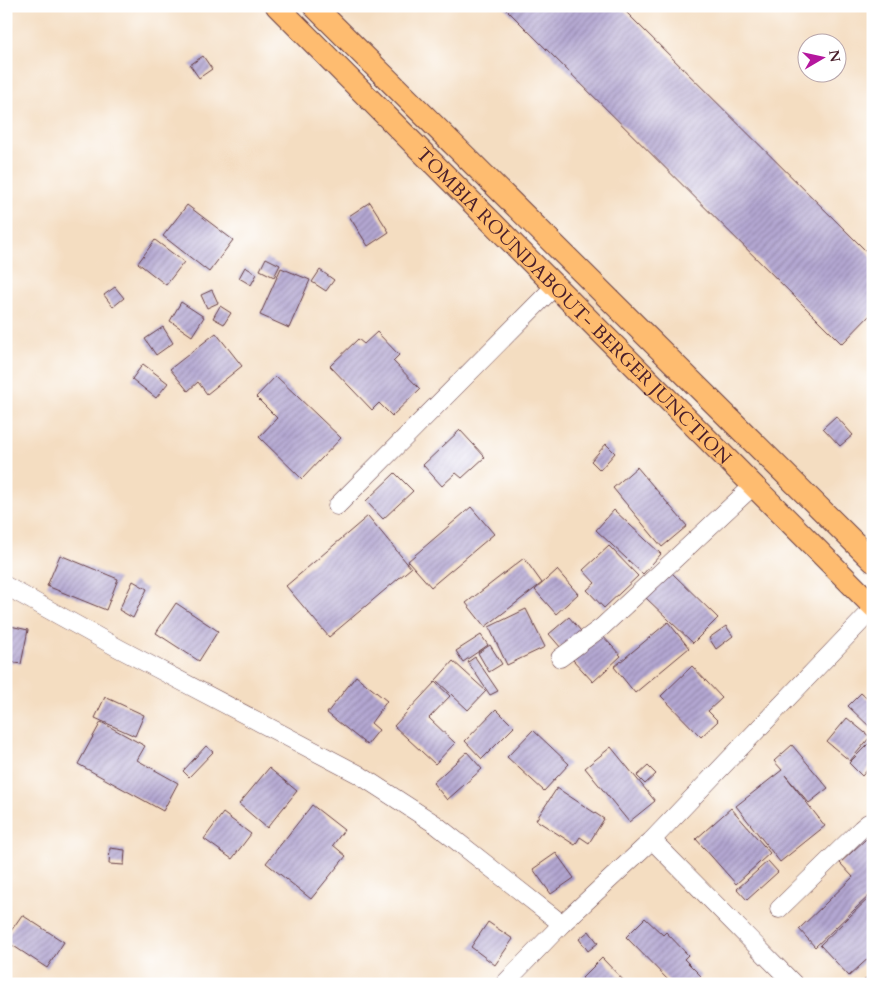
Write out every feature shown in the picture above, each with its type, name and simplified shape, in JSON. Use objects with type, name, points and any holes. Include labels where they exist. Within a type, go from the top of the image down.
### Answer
[{"type":"main road","name":"TOMBIA ROUNDABOUT- BERGER JUNCTION","points":[[277,6],[873,607]]},
{"type":"main road","name":"TOMBIA ROUNDABOUT- BERGER JUNCTION","points":[[314,6],[326,15],[873,561]]},
{"type":"street","points":[[336,506],[556,286]]},
{"type":"street","points":[[560,658],[602,627],[754,486]]},
{"type":"street","points":[[6,586],[120,650],[358,774],[435,824],[562,924]]},
{"type":"street","points":[[507,983],[562,924],[652,840],[873,607]]},
{"type":"street","points":[[779,909],[861,828],[868,823],[873,823]]},
{"type":"street","points":[[652,840],[794,984]]},
{"type":"building","points":[[503,6],[620,6],[873,258],[873,312],[842,344]]},
{"type":"building","points":[[203,56],[212,69],[199,78],[190,65]]},
{"type":"building","points":[[370,202],[389,232],[368,246],[349,216]]},
{"type":"building","points":[[187,205],[233,240],[209,272],[163,236]]},
{"type":"building","points":[[155,240],[184,262],[166,285],[138,263]]},
{"type":"building","points":[[266,258],[280,265],[274,277],[260,270]]},
{"type":"building","points":[[245,267],[257,274],[251,285],[239,278]]},
{"type":"building","points":[[281,268],[310,280],[289,328],[260,315]]},
{"type":"building","points":[[320,270],[334,280],[326,291],[312,282]]},
{"type":"building","points":[[115,287],[124,298],[113,307],[104,295]]},
{"type":"building","points":[[212,290],[218,303],[207,308],[201,295]]},
{"type":"building","points":[[181,302],[204,317],[192,336],[170,321]]},
{"type":"building","points":[[220,306],[231,313],[224,324],[213,318]]},
{"type":"building","points":[[163,327],[173,343],[156,355],[145,339]]},
{"type":"building","points":[[377,332],[399,355],[393,361],[420,389],[392,416],[379,403],[372,410],[330,366],[358,339],[364,344]]},
{"type":"building","points":[[216,333],[242,366],[207,394],[198,382],[188,391],[170,369]]},
{"type":"building","points":[[143,364],[168,383],[156,398],[132,379]]},
{"type":"building","points":[[276,376],[341,438],[302,479],[259,437],[277,418],[256,397]]},
{"type":"building","points":[[836,416],[853,435],[840,446],[823,428]]},
{"type":"building","points":[[460,430],[485,457],[462,478],[456,473],[442,486],[423,465]]},
{"type":"building","points":[[606,444],[615,453],[600,470],[591,461]]},
{"type":"building","points":[[637,467],[687,526],[662,547],[613,488]]},
{"type":"building","points":[[395,473],[413,491],[383,519],[366,501]]},
{"type":"building","points":[[471,507],[494,534],[431,587],[408,561]]},
{"type":"building","points":[[614,510],[661,554],[643,574],[596,530]]},
{"type":"building","points":[[368,516],[411,568],[329,637],[286,586]]},
{"type":"building","points":[[609,546],[638,576],[604,608],[587,590],[595,583],[583,570]]},
{"type":"building","points":[[60,555],[118,579],[106,610],[47,586]]},
{"type":"building","points":[[524,558],[542,583],[485,627],[466,603]]},
{"type":"building","points":[[557,570],[578,594],[556,614],[535,590]]},
{"type":"building","points":[[670,571],[718,618],[693,643],[645,597]]},
{"type":"building","points":[[133,581],[147,589],[133,618],[119,610]]},
{"type":"building","points":[[176,603],[218,631],[199,661],[156,633]]},
{"type":"building","points":[[526,609],[545,647],[507,665],[489,627]]},
{"type":"building","points":[[569,617],[581,631],[561,648],[549,634]]},
{"type":"building","points":[[668,622],[689,648],[635,693],[614,667]]},
{"type":"building","points":[[6,625],[28,630],[21,664],[6,661]]},
{"type":"building","points":[[726,626],[733,636],[716,649],[709,638]]},
{"type":"building","points":[[601,634],[621,656],[593,682],[573,660]]},
{"type":"building","points":[[481,635],[488,645],[463,662],[456,651]]},
{"type":"building","points":[[490,645],[502,664],[489,672],[478,653]]},
{"type":"building","points":[[475,657],[498,691],[490,695],[468,662]]},
{"type":"building","points":[[453,661],[486,691],[468,710],[436,680]]},
{"type":"building","points":[[692,666],[722,698],[708,711],[718,721],[701,737],[661,696]]},
{"type":"building","points":[[356,676],[387,701],[371,723],[379,730],[367,745],[327,713]]},
{"type":"building","points":[[435,682],[450,696],[429,718],[455,743],[435,764],[394,726]]},
{"type":"building","points":[[861,693],[873,704],[873,730],[848,706]]},
{"type":"building","points":[[105,697],[144,715],[135,736],[95,718]]},
{"type":"building","points":[[496,709],[514,727],[482,759],[465,741]]},
{"type":"building","points":[[847,718],[870,737],[850,761],[827,742]]},
{"type":"building","points":[[101,722],[145,746],[137,760],[178,783],[163,811],[78,764]]},
{"type":"building","points":[[533,730],[569,764],[544,791],[507,757]]},
{"type":"building","points":[[873,739],[873,768],[871,766],[862,776],[849,763]]},
{"type":"building","points":[[792,745],[828,788],[809,803],[785,775],[825,826],[780,862],[736,806],[782,770],[774,761]]},
{"type":"building","points":[[206,746],[213,752],[189,777],[183,771]]},
{"type":"building","points":[[611,747],[655,801],[629,822],[585,768]]},
{"type":"building","points":[[467,752],[482,769],[447,800],[433,783]]},
{"type":"building","points":[[648,766],[656,774],[645,784],[637,776]]},
{"type":"building","points":[[269,768],[297,791],[267,828],[239,804]]},
{"type":"building","points":[[557,788],[604,819],[589,843],[580,837],[575,845],[536,820]]},
{"type":"building","points":[[312,805],[344,830],[333,845],[346,856],[311,899],[266,863]]},
{"type":"building","points":[[731,808],[770,853],[736,884],[696,839]]},
{"type":"building","points":[[223,813],[251,834],[232,859],[204,839]]},
{"type":"building","points":[[866,839],[873,847],[873,892],[815,947],[799,929],[853,877],[840,863]]},
{"type":"building","points":[[110,848],[125,850],[124,865],[109,864]]},
{"type":"building","points":[[556,853],[574,878],[551,894],[533,869]]},
{"type":"building","points":[[768,861],[778,872],[747,900],[737,889]]},
{"type":"building","points":[[873,894],[873,954],[849,976],[820,945]]},
{"type":"building","points":[[22,915],[64,942],[47,968],[6,941],[6,938]]},
{"type":"building","points":[[645,918],[663,935],[666,932],[688,955],[684,959],[701,976],[692,984],[672,984],[626,937]]},
{"type":"building","points":[[488,922],[513,939],[495,965],[471,947]]},
{"type":"building","points":[[589,931],[598,943],[588,951],[579,939]]},
{"type":"building","points":[[602,958],[627,984],[588,984],[582,978]]},
{"type":"building","points":[[873,971],[873,984],[861,984]]}]
